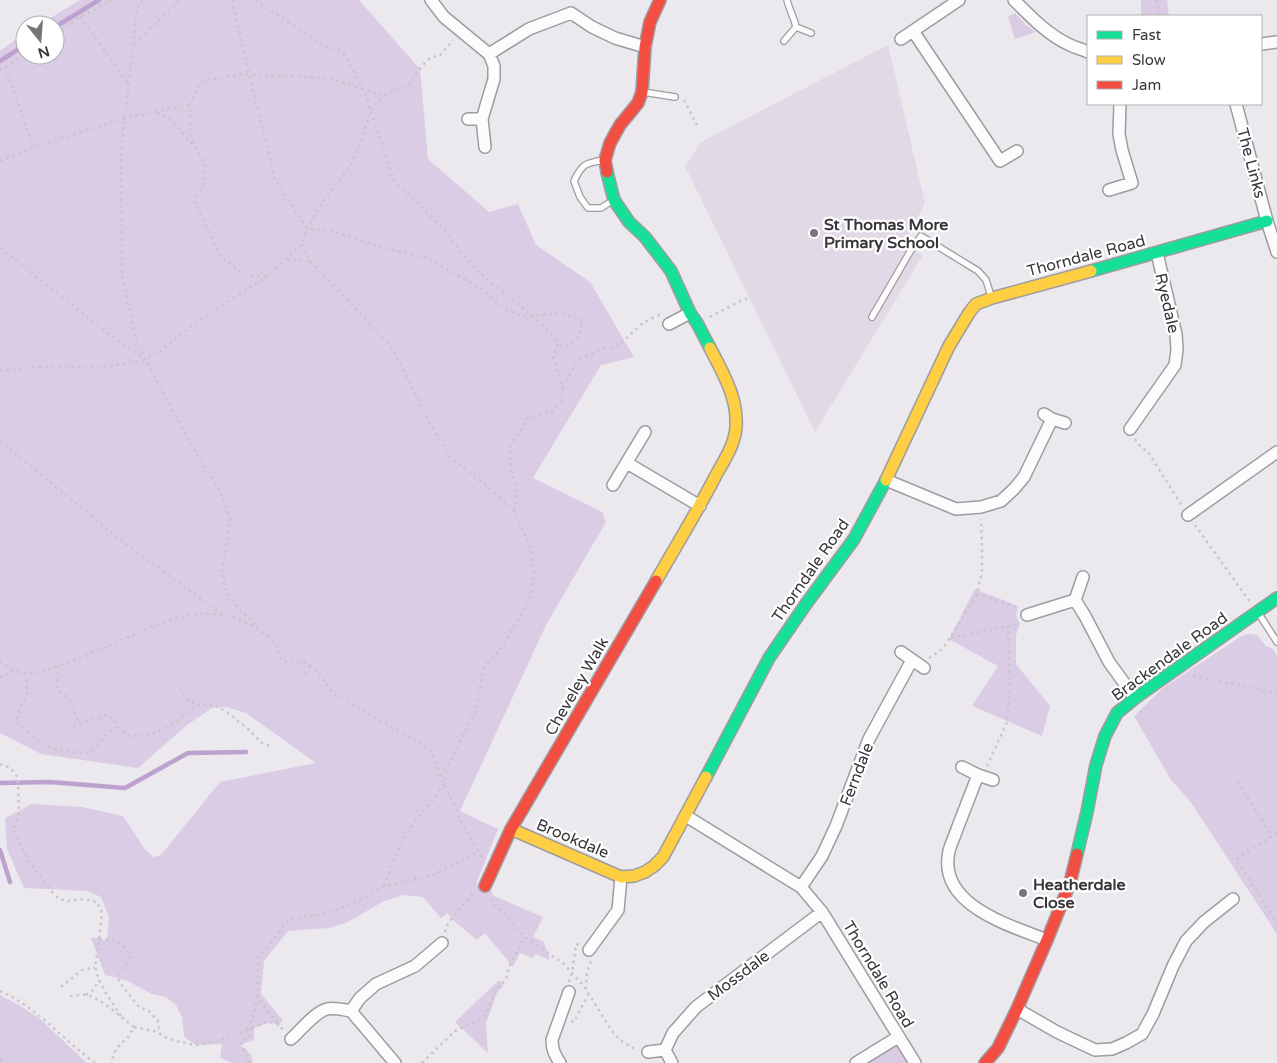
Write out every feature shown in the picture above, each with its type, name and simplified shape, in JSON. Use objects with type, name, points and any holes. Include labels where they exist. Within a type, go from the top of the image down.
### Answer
[{"type":"street","points":[[431,0],[444,17],[488,54],[494,66],[494,79],[482,119],[485,148]]},
{"type":"street","points":[[614,200],[605,160],[610,143],[620,125],[638,104],[642,92],[645,47],[650,22],[660,0]]},
{"type":"street","points":[[901,40],[959,0]]},
{"type":"street","points":[[1014,0],[1031,17],[1055,36],[1087,52]]},
{"type":"street","points":[[488,54],[529,29],[571,13],[592,27],[615,38],[645,47]]},
{"type":"street","points":[[913,31],[1000,161],[1017,151]]},
{"type":"street","points":[[1262,44],[1277,42]]},
{"type":"street","points":[[1109,190],[1132,183],[1119,134],[1120,105]]},
{"type":"street","name":"The Links","points":[[1236,105],[1277,252]]},
{"type":"street","points":[[468,119],[482,119]]},
{"type":"street","name":"Cheveley Walk","points":[[485,886],[511,829],[700,506],[730,449],[736,429],[735,407],[729,385],[690,313],[671,271],[645,237],[629,222],[614,200]]},
{"type":"street","name":"Thorndale Road","points":[[914,1063],[822,912],[801,887],[686,816],[769,658],[854,539],[886,480],[949,346],[976,304],[1267,221]]},
{"type":"street","name":"Ryedale","points":[[1130,429],[1175,365],[1177,350],[1176,334],[1157,253]]},
{"type":"street","points":[[669,324],[690,313]]},
{"type":"street","points":[[886,480],[956,509],[981,507],[1001,501],[1024,477],[1048,417],[1065,423]]},
{"type":"street","points":[[613,485],[645,432]]},
{"type":"street","points":[[1188,515],[1277,452]]},
{"type":"street","points":[[627,463],[700,506]]},
{"type":"street","points":[[1075,600],[1083,577]]},
{"type":"street","name":"Brackendale Road","points":[[985,1063],[998,1048],[1017,1009],[1070,883],[1096,765],[1105,736],[1117,713],[1135,698],[1277,598]]},
{"type":"street","points":[[1027,615],[1075,600]]},
{"type":"street","points":[[1075,600],[1109,662],[1135,698]]},
{"type":"street","points":[[901,652],[924,668]]},
{"type":"street","name":"Ferndale","points":[[801,887],[822,856],[836,826],[869,739],[912,660]]},
{"type":"street","points":[[962,767],[993,780]]},
{"type":"street","points":[[978,775],[949,850],[948,865],[951,879],[958,893],[972,906],[999,921],[1047,940]]},
{"type":"street","name":"Brookdale","points":[[511,829],[621,877],[634,876],[646,872],[656,865],[686,816]]},
{"type":"street","name":"Brookdale","points":[[591,951],[618,910],[621,877]]},
{"type":"street","points":[[1017,1009],[1056,1032],[1095,1050],[1112,1049],[1126,1043],[1142,1034],[1186,942],[1204,922],[1232,899]]},
{"type":"street","name":"Mossdale","points":[[665,1050],[673,1033],[696,1007],[822,912]]},
{"type":"street","points":[[351,1011],[360,998],[376,984],[415,966],[442,943]]},
{"type":"street","points":[[560,1063],[552,1048],[552,1040],[563,1018],[569,992]]},
{"type":"street","points":[[290,1039],[318,1014],[327,1009],[351,1011],[395,1063]]},
{"type":"street","points":[[856,1063],[898,1036]]},
{"type":"street","points":[[644,1053],[665,1050],[672,1063]]},
{"type":"lane","points":[[787,0],[796,27]]},
{"type":"lane","points":[[796,27],[811,33]]},
{"type":"lane","points":[[784,41],[796,27]]},
{"type":"lane","points":[[642,92],[675,97]]},
{"type":"lane","points":[[605,160],[590,162],[579,169],[574,181],[580,197],[588,208],[601,208],[614,200]]},
{"type":"lane","points":[[872,317],[921,236],[978,271],[986,280],[992,298]]},
{"type":"lane","points":[[1258,612],[1277,642]]},
{"type":"path","points":[[65,27],[112,0]]},
{"type":"path","points":[[143,0],[137,8],[121,152],[122,275],[137,344],[198,456],[220,491],[230,518],[222,569],[225,589],[238,609],[277,646],[278,656],[282,661],[305,662],[318,672],[334,694],[430,748],[463,825],[484,861],[494,866]]},
{"type":"path","points":[[134,44],[180,0]]},
{"type":"path","points":[[232,0],[275,179],[307,229]]},
{"type":"path","points":[[255,0],[321,44],[343,52],[364,90],[394,181],[442,227],[476,270],[533,316],[542,324],[558,344],[566,346],[580,336],[582,320],[559,313],[533,316],[521,316],[505,309],[480,288],[427,258],[379,247],[329,230],[307,229]]},
{"type":"path","points":[[1156,0],[1160,15]]},
{"type":"path","points":[[80,17],[129,84]]},
{"type":"path","points":[[0,371],[39,368],[106,367],[145,360],[160,351],[194,324],[268,276],[302,244],[307,229],[320,206],[351,164],[361,143],[370,111],[377,102],[386,94],[410,84],[421,67],[430,58],[440,55],[461,32]]},
{"type":"path","points":[[0,70],[15,60]]},
{"type":"path","points":[[5,67],[34,147]]},
{"type":"path","points":[[268,276],[245,275],[221,257],[195,203],[205,180],[205,165],[190,131],[190,106],[200,82],[240,74],[329,78],[374,93],[386,94]]},
{"type":"path","points":[[675,97],[684,100],[698,127]]},
{"type":"path","points":[[0,161],[34,147],[124,118],[190,106]]},
{"type":"path","points":[[156,112],[172,120],[196,147]]},
{"type":"path","points":[[302,244],[310,262],[392,348],[432,427],[450,457],[499,496],[514,511],[530,546],[534,575],[530,600],[502,647],[484,667],[475,712],[441,777]]},
{"type":"path","points":[[0,248],[145,360]]},
{"type":"path","points":[[286,259],[310,262]]},
{"type":"path","points":[[697,323],[742,300],[750,298]]},
{"type":"path","points":[[562,387],[577,361],[602,349],[618,346],[644,322],[659,315],[665,318],[669,324]]},
{"type":"path","points":[[514,511],[517,491],[512,473],[509,448],[528,418],[553,411],[562,400],[562,387],[553,358],[558,344]]},
{"type":"path","points":[[0,441],[128,546],[224,616]]},
{"type":"path","points":[[924,668],[929,658],[941,650],[950,638],[977,594],[982,572],[981,507]]},
{"type":"path","points":[[950,638],[1014,625],[1027,615],[1016,606],[977,594]]},
{"type":"path","points":[[0,661],[16,671],[26,673],[42,672],[166,621],[188,615],[211,613],[236,618],[256,627]]},
{"type":"path","points":[[988,762],[1007,722],[1010,683],[1008,626]]},
{"type":"path","points":[[58,666],[57,689],[69,699],[80,724]]},
{"type":"path","points":[[305,674],[310,666]]},
{"type":"path","points":[[0,677],[16,671]]},
{"type":"path","points":[[1172,672],[1277,693]]},
{"type":"path","points":[[26,673],[27,694],[17,717],[17,723],[41,743],[58,750],[91,752],[106,735],[118,726]]},
{"type":"path","points":[[180,687],[188,700],[200,705],[215,705],[231,715],[262,743],[270,746]]},
{"type":"path","points":[[73,726],[107,715],[115,720],[127,736],[150,735],[173,724],[200,705]]},
{"type":"path","points":[[384,886],[392,864],[408,832],[444,784],[449,764]]},
{"type":"path","points":[[0,765],[8,767],[18,778],[19,813],[13,828],[27,859],[59,899],[69,901],[84,898],[97,902],[102,914],[95,967],[107,995],[124,1019]]},
{"type":"path","points":[[1237,781],[1272,836]]},
{"type":"path","points":[[1277,833],[1236,858],[1277,923]]},
{"type":"path","points":[[247,1030],[254,1014],[257,997],[258,958],[290,919],[324,914],[342,908],[384,886],[433,875],[478,852]]},
{"type":"path","points":[[442,943],[448,923],[475,891],[485,886],[491,900],[526,937],[564,964],[572,973],[589,993],[611,1030],[620,1040],[644,1053]]},
{"type":"path","points":[[422,1063],[455,1031],[483,1018],[495,992],[506,979],[510,965],[526,937]]},
{"type":"path","points":[[99,938],[118,940],[128,951],[129,962],[119,972],[119,982],[140,1008],[148,1010],[158,1021],[160,1034]]},
{"type":"path","points":[[572,973],[576,944],[591,951],[586,989]]},
{"type":"path","points":[[61,987],[82,970],[95,967]]},
{"type":"path","points":[[70,996],[86,995],[93,990],[99,980]]},
{"type":"path","points":[[0,991],[25,1004],[95,1063]]},
{"type":"path","points":[[563,1018],[574,1022],[589,993]]},
{"type":"path","points":[[86,995],[104,1005],[134,1027],[154,1031],[180,1042],[196,1045],[230,1037],[265,1022],[277,1023]]},
{"type":"path","points":[[257,997],[290,1039]]},
{"type":"path","points":[[111,1063],[116,1049],[128,1037],[134,1027]]},
{"type":"path","points":[[249,1063],[241,1042],[249,1038],[251,1028]]},
{"type":"path","points":[[0,1060],[7,1063]]},
{"type":"shaded area","points":[[80,0],[359,0],[420,69],[428,159],[489,212],[518,204],[536,245],[590,282],[634,357],[601,365],[533,478],[602,512],[606,522],[546,625],[460,811],[498,829],[476,884],[493,892],[492,895],[543,917],[533,937],[544,942],[550,960],[536,954],[533,958],[520,953],[513,967],[485,933],[477,940],[447,913],[441,918],[423,897],[403,895],[384,901],[348,922],[329,928],[288,931],[264,961],[261,994],[283,1020],[278,1027],[274,1023],[268,1023],[254,1028],[254,1040],[240,1045],[251,1055],[252,1063],[232,1063],[220,1058],[222,1044],[196,1045],[184,1037],[182,1017],[176,1005],[166,997],[152,994],[126,980],[105,975],[91,938],[107,941],[109,917],[101,897],[87,891],[24,888],[7,849],[5,818],[32,804],[82,807],[123,816],[144,848],[153,857],[161,855],[220,782],[316,763],[246,713],[227,707],[212,708],[187,725],[138,768],[41,754],[0,733],[0,51],[15,40],[15,65],[65,65],[65,15],[55,15]]},
{"type":"shaded area","points":[[1141,0],[1167,0],[1169,15],[1141,15]]},
{"type":"shaded area","points":[[1015,13],[1026,25],[1036,32],[1015,39],[1008,17]]},
{"type":"shaded area","name":"St Thomas More Primary School","points":[[888,45],[925,203],[903,246],[923,255],[815,432],[685,166],[701,142]]},
{"type":"shaded area","points":[[975,589],[1018,606],[1016,615],[1020,624],[1016,635],[1016,664],[1050,706],[1042,736],[972,706],[998,666],[949,639]]},
{"type":"shaded area","points":[[1247,634],[1258,636],[1266,646],[1273,649],[1277,656],[1277,934],[1190,801],[1171,780],[1134,716],[1163,688]]},
{"type":"shaded area","points":[[499,980],[503,986],[497,993],[486,1023],[488,1053],[455,1022]]},
{"type":"shaded area","points":[[0,995],[40,1019],[87,1063],[0,1063]]},
{"type":"shaded area","points":[[898,1037],[915,1063],[856,1063]]},
{"type":"waterway","points":[[65,21],[99,0]]},
{"type":"waterway","points":[[0,61],[15,51]]},
{"type":"waterway","points":[[0,783],[50,782],[125,788],[188,753],[246,752]]},
{"type":"waterway","points":[[0,850],[10,882]]},
{"type":"traffic: fast","points":[[607,172],[614,200],[629,222],[645,237],[671,271],[690,313],[710,348]]},
{"type":"traffic: fast","points":[[1091,271],[1267,221]]},
{"type":"traffic: fast","points":[[706,777],[769,658],[854,539],[886,480]]},
{"type":"traffic: fast","points":[[1077,854],[1096,765],[1105,736],[1117,713],[1135,698],[1277,598]]},
{"type":"traffic: slow","points":[[886,480],[949,346],[976,304],[1091,271]]},
{"type":"traffic: slow","points":[[656,581],[725,459],[735,434],[735,406],[724,376],[710,348]]},
{"type":"traffic: slow","points":[[511,829],[621,877],[634,876],[645,872],[663,857],[706,777]]},
{"type":"traffic: jam","points":[[607,172],[605,160],[610,143],[620,125],[638,103],[642,92],[645,47],[650,22],[660,0]]},
{"type":"traffic: jam","points":[[485,886],[511,829],[656,581]]},
{"type":"traffic: jam","points":[[985,1063],[998,1048],[1017,1009],[1070,883],[1077,854]]},
{"type":"place","name":"St Thomas More Primary School","points":[[814,233]]},
{"type":"place","name":"Heatherdale Close","points":[[1023,893]]}]
